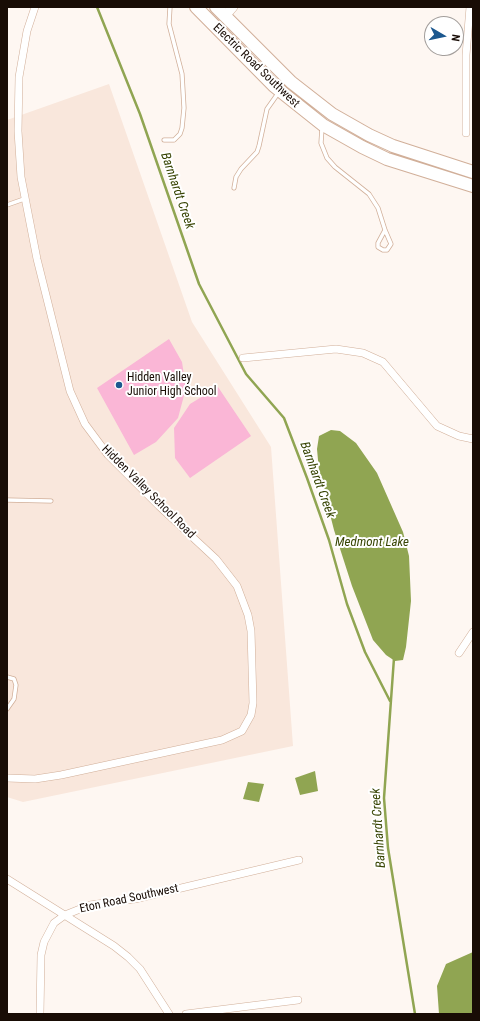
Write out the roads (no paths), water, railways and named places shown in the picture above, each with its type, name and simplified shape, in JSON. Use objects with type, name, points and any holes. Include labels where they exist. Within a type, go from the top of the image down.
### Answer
[{"type":"main road","name":"Electric Road Southwest","points":[[196,7],[280,91],[323,125],[362,147],[388,159],[473,186]]},
{"type":"main road","name":"Electric Road Southwest","points":[[216,7],[291,82],[332,114],[369,135],[393,146],[473,172]]},
{"type":"street","name":"Hidden Valley School Road","points":[[7,778],[35,779],[61,775],[222,740],[242,731],[252,715],[253,703],[253,660],[249,620],[243,599],[237,586],[216,560],[108,455],[90,433],[76,408],[61,361],[24,199],[21,177],[18,104],[23,51],[35,7]]},
{"type":"street","points":[[225,16],[233,7]]},
{"type":"street","points":[[466,133],[466,55],[470,7]]},
{"type":"street","points":[[243,358],[336,349],[363,353],[374,357],[387,366],[418,406],[437,426],[453,434],[473,439]]},
{"type":"street","points":[[459,653],[473,632]]},
{"type":"street","name":"Eton Road Southwest","points":[[40,1014],[41,955],[44,942],[54,923],[65,915],[90,905],[135,899],[299,860]]},
{"type":"street","points":[[7,879],[114,946],[128,957],[140,969],[169,1014]]},
{"type":"street","points":[[186,1014],[298,1000]]},
{"type":"lane","points":[[164,140],[174,140],[180,134],[184,108],[182,74],[169,24],[170,7]]},
{"type":"lane","points":[[234,188],[236,177],[241,169],[257,152],[267,108],[280,91]]},
{"type":"lane","points":[[323,125],[320,136],[325,155],[335,167],[369,194],[378,208],[391,244],[387,250],[383,250],[378,247],[378,243],[385,230]]},
{"type":"lane","points":[[7,206],[24,199]]},
{"type":"lane","points":[[7,500],[51,501]]},
{"type":"lane","points":[[7,677],[14,679],[16,685],[14,699],[7,709]]},
{"type":"water","name":"Medmont Lake","points":[[331,430],[340,431],[356,443],[377,473],[403,532],[409,556],[411,601],[406,647],[403,660],[395,661],[386,655],[373,640],[352,586],[334,530],[319,471],[317,449],[319,436]]},
{"type":"water","points":[[315,771],[318,791],[300,795],[295,778]]},
{"type":"water","points":[[248,782],[264,784],[259,802],[243,799]]},
{"type":"water","points":[[473,952],[473,1014],[439,1014],[437,986],[446,964]]},
{"type":"waterway","name":"Barnhardt Creek","points":[[97,7],[140,114],[199,284],[246,374],[284,418],[329,540],[347,604],[365,652],[390,701]]},
{"type":"waterway","name":"Barnhardt Creek","points":[[394,658],[384,798],[388,848],[415,1014]]},
{"type":"place","name":"Hidden Valley Junior High School","points":[[119,385]]}]
